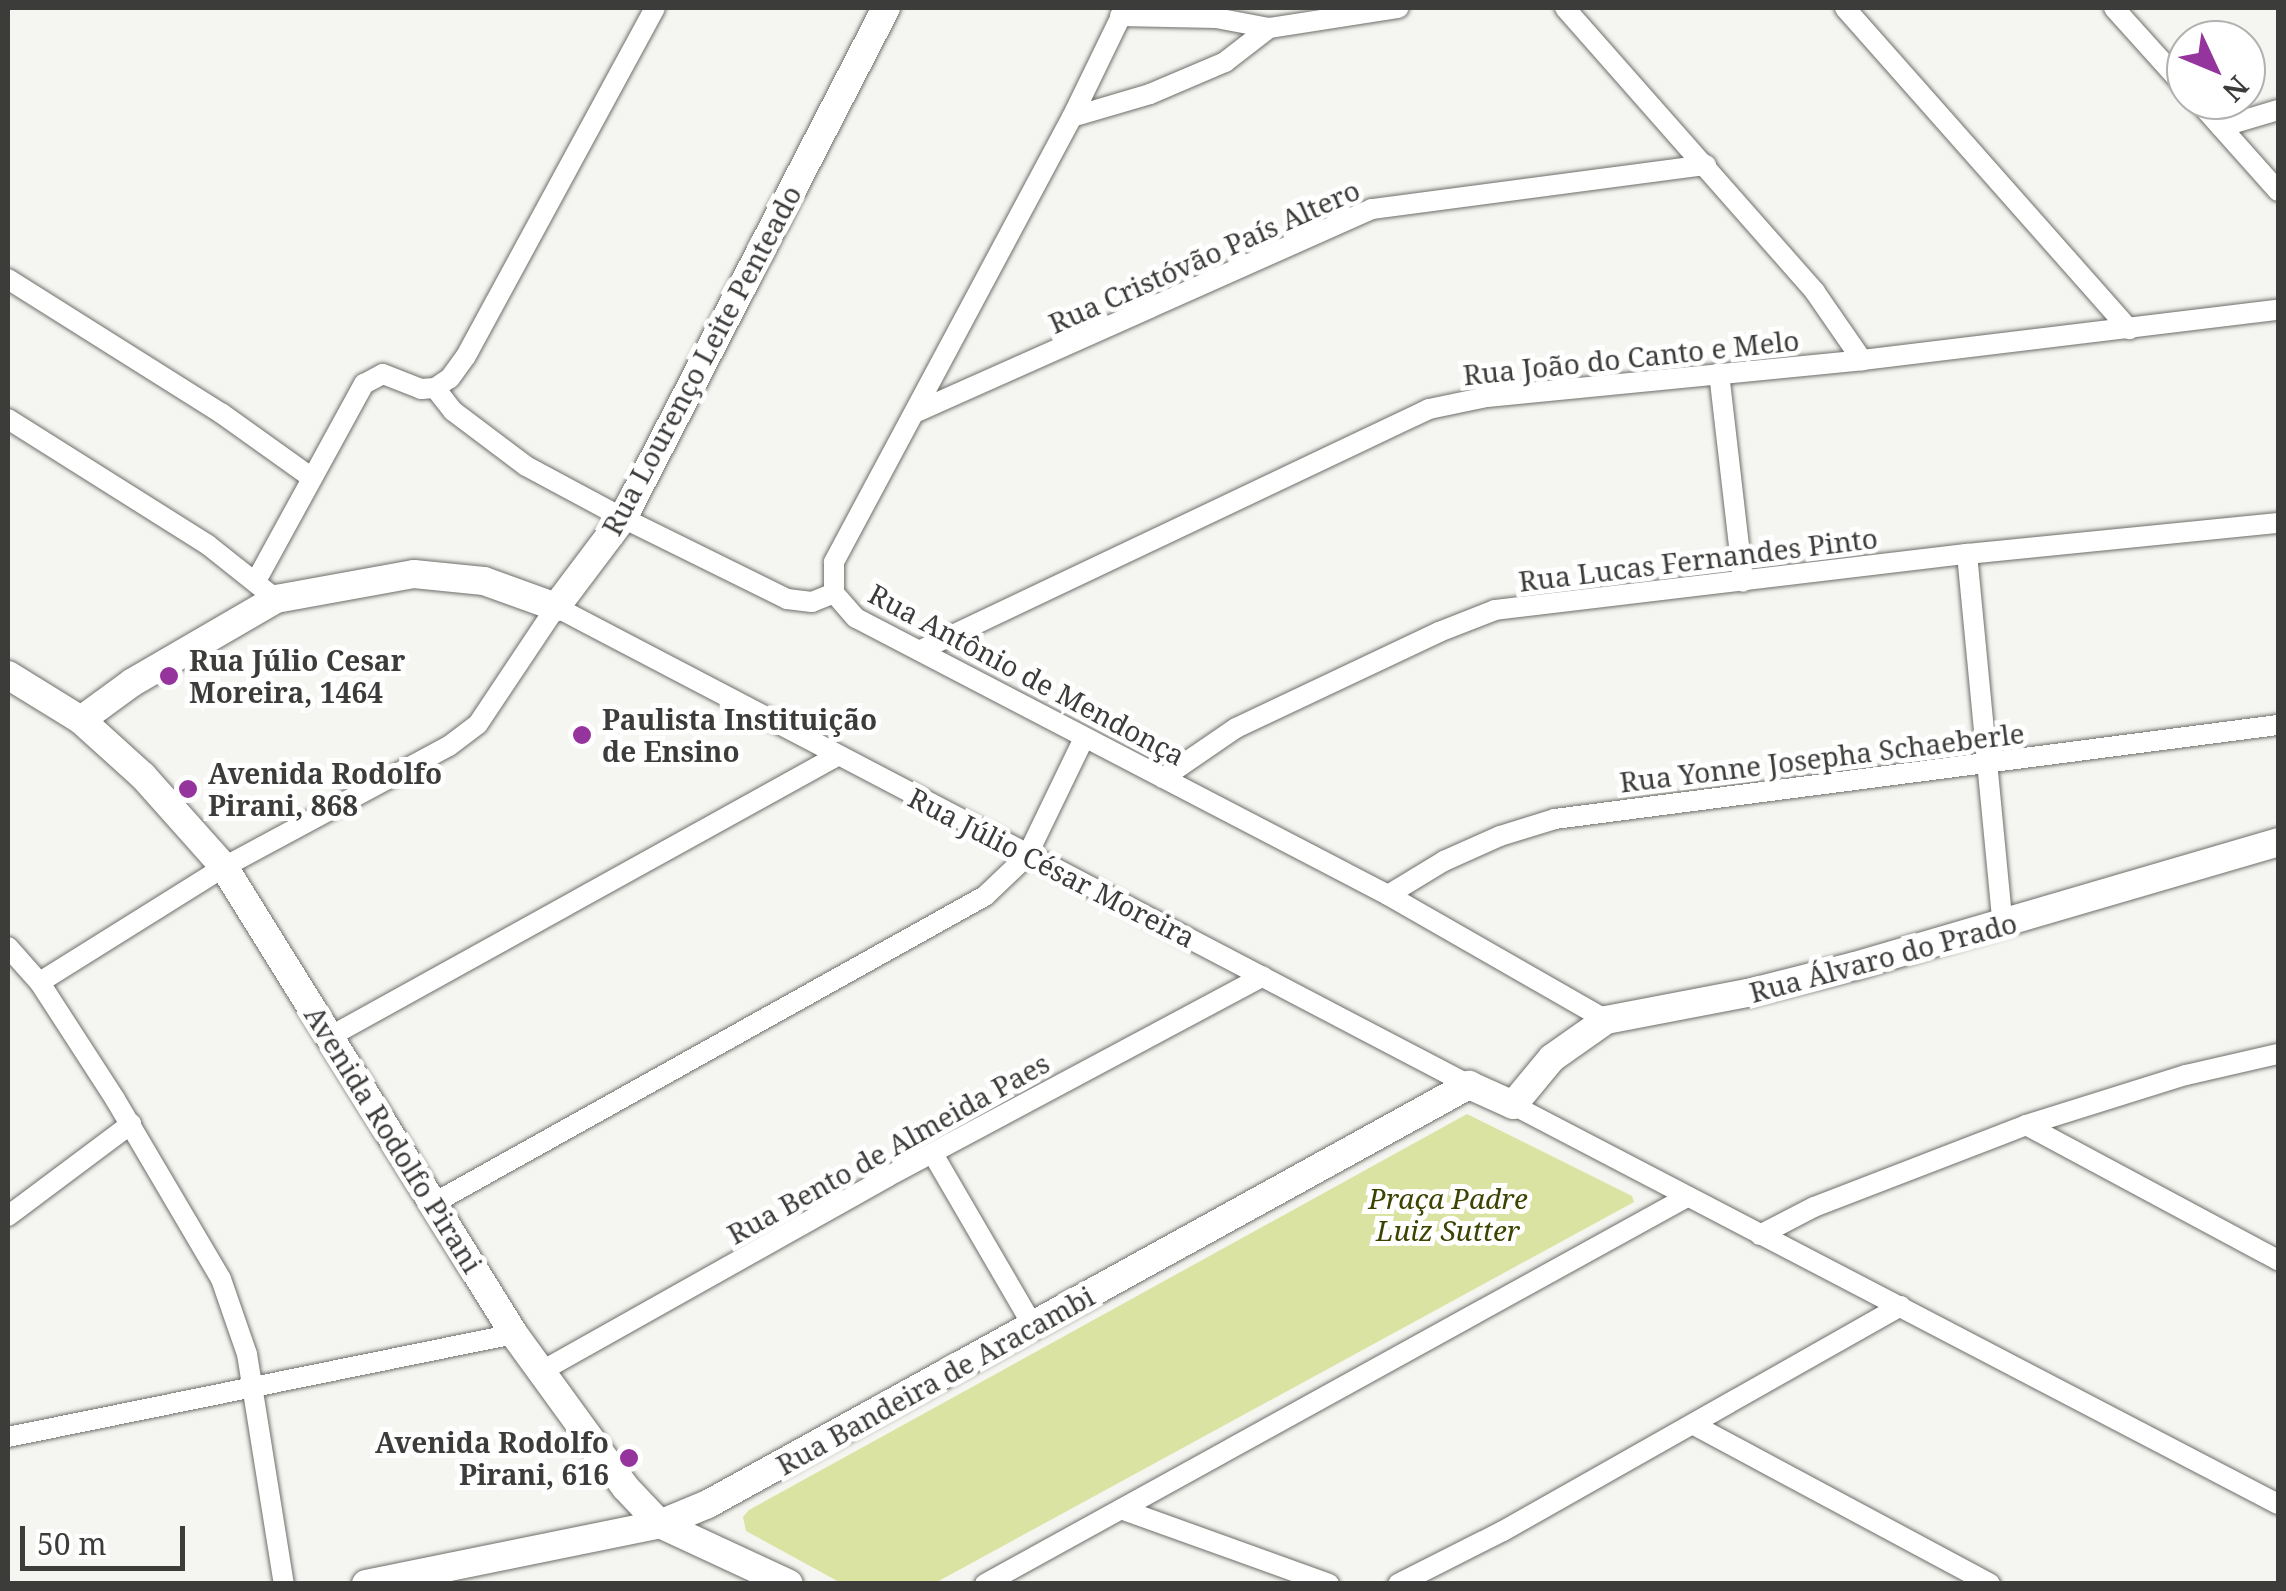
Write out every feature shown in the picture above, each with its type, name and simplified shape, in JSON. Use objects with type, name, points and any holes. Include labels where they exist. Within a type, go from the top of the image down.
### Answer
[{"type":"main road","name":"Rua Lourenço Leite Penteado","points":[[556,607],[623,518],[886,8]]},
{"type":"main road","name":"Rua Júlio César Moreira","points":[[81,720],[266,590],[414,574],[484,582],[556,607]]},
{"type":"main road","name":"Avenida Rodolfo Pirani","points":[[8,675],[81,720],[142,776],[224,867],[514,1334],[581,1431],[660,1524],[790,1584]]},
{"type":"main road","name":"Rua Álvaro do Prado","points":[[1512,1105],[1552,1058],[1606,1020],[1748,993],[2003,926],[2278,842]]},
{"type":"main road","name":"Rua Júlio César Moreira","points":[[1469,1084],[1512,1105]]},
{"type":"main road","name":"Rua Bandeira de Aracambi","points":[[366,1584],[660,1524],[752,1484],[1032,1324],[1469,1084]]},
{"type":"street","points":[[8,419],[208,545],[266,590],[312,478],[357,394],[374,376],[435,388],[450,378],[466,356],[656,8]]},
{"type":"street","points":[[834,593],[834,562],[1072,117],[1122,12],[1216,18],[1269,28],[1398,8]]},
{"type":"street","points":[[1565,8],[1816,292],[1862,360]]},
{"type":"street","points":[[1844,8],[2129,329]]},
{"type":"street","points":[[2114,8],[2166,66]]},
{"type":"street","points":[[1072,117],[1150,94],[1225,62],[1269,28]]},
{"type":"street","points":[[2221,126],[2278,110]]},
{"type":"street","points":[[2215,120],[2278,192]]},
{"type":"street","name":"Rua Cristóvão País Altero","points":[[914,414],[1372,210],[1706,165]]},
{"type":"street","points":[[8,280],[221,414],[312,478]]},
{"type":"street","name":"Rua João do Canto e Melo","points":[[920,650],[1429,408],[1486,397],[1862,360],[2278,310]]},
{"type":"street","points":[[1720,374],[1743,582]]},
{"type":"street","name":"Rua Antônio de Mendonça","points":[[435,388],[453,411],[526,466],[787,598],[812,602],[834,593],[856,618],[1388,895],[1606,1020]]},
{"type":"street","name":"Rua Lucas Fernandes Pinto","points":[[1163,778],[1236,728],[1476,616],[1967,554],[2278,523]]},
{"type":"street","points":[[1967,554],[2003,926]]},
{"type":"street","name":"Rua Júlio César Moreira","points":[[556,607],[1469,1084]]},
{"type":"street","name":"Rua Lourenço Leite Penteado","points":[[40,982],[224,867],[449,746],[478,724],[556,607]]},
{"type":"street","name":"Rua Yonne Josepha Schaeberle","points":[[1388,895],[1444,861],[1500,836],[1555,819],[2278,725]]},
{"type":"street","points":[[434,1203],[984,896],[1027,856],[1084,738]]},
{"type":"street","points":[[331,1036],[837,756]]},
{"type":"street","points":[[11,958],[40,982],[131,1124],[221,1279],[236,1316],[252,1389],[284,1584]]},
{"type":"street","name":"Rua Bento de Almeida Paes","points":[[540,1372],[1263,976]]},
{"type":"street","points":[[1760,1235],[1814,1207],[2026,1125],[2186,1074],[2278,1054]]},
{"type":"street","name":"Rua Júlio César Moreira","points":[[1512,1105],[2278,1504]]},
{"type":"street","points":[[8,1216],[131,1124]]},
{"type":"street","points":[[2026,1125],[2278,1260]]},
{"type":"street","points":[[934,1154],[1032,1324]]},
{"type":"street","points":[[985,1584],[1686,1198]]},
{"type":"street","points":[[1398,1584],[1694,1425],[1901,1306]]},
{"type":"street","points":[[8,1437],[514,1334]]},
{"type":"street","points":[[1694,1425],[1990,1584]]},
{"type":"street","points":[[1121,1508],[1329,1584]]},
{"type":"green space","name":"Praça Padre Luiz Sutter","points":[[1467,1114],[1632,1196],[1634,1202],[935,1583],[841,1583],[746,1531],[743,1517],[749,1510]]},
{"type":"place","name":"Rua Júlio Cesar Moreira, 1464","points":[[169,676]]},
{"type":"place","name":"Paulista Instituição de Ensino","points":[[582,735]]},
{"type":"place","name":"Avenida Rodolfo Pirani, 868","points":[[188,789]]},
{"type":"place","name":"Avenida Rodolfo Pirani, 616","points":[[629,1458]]}]
